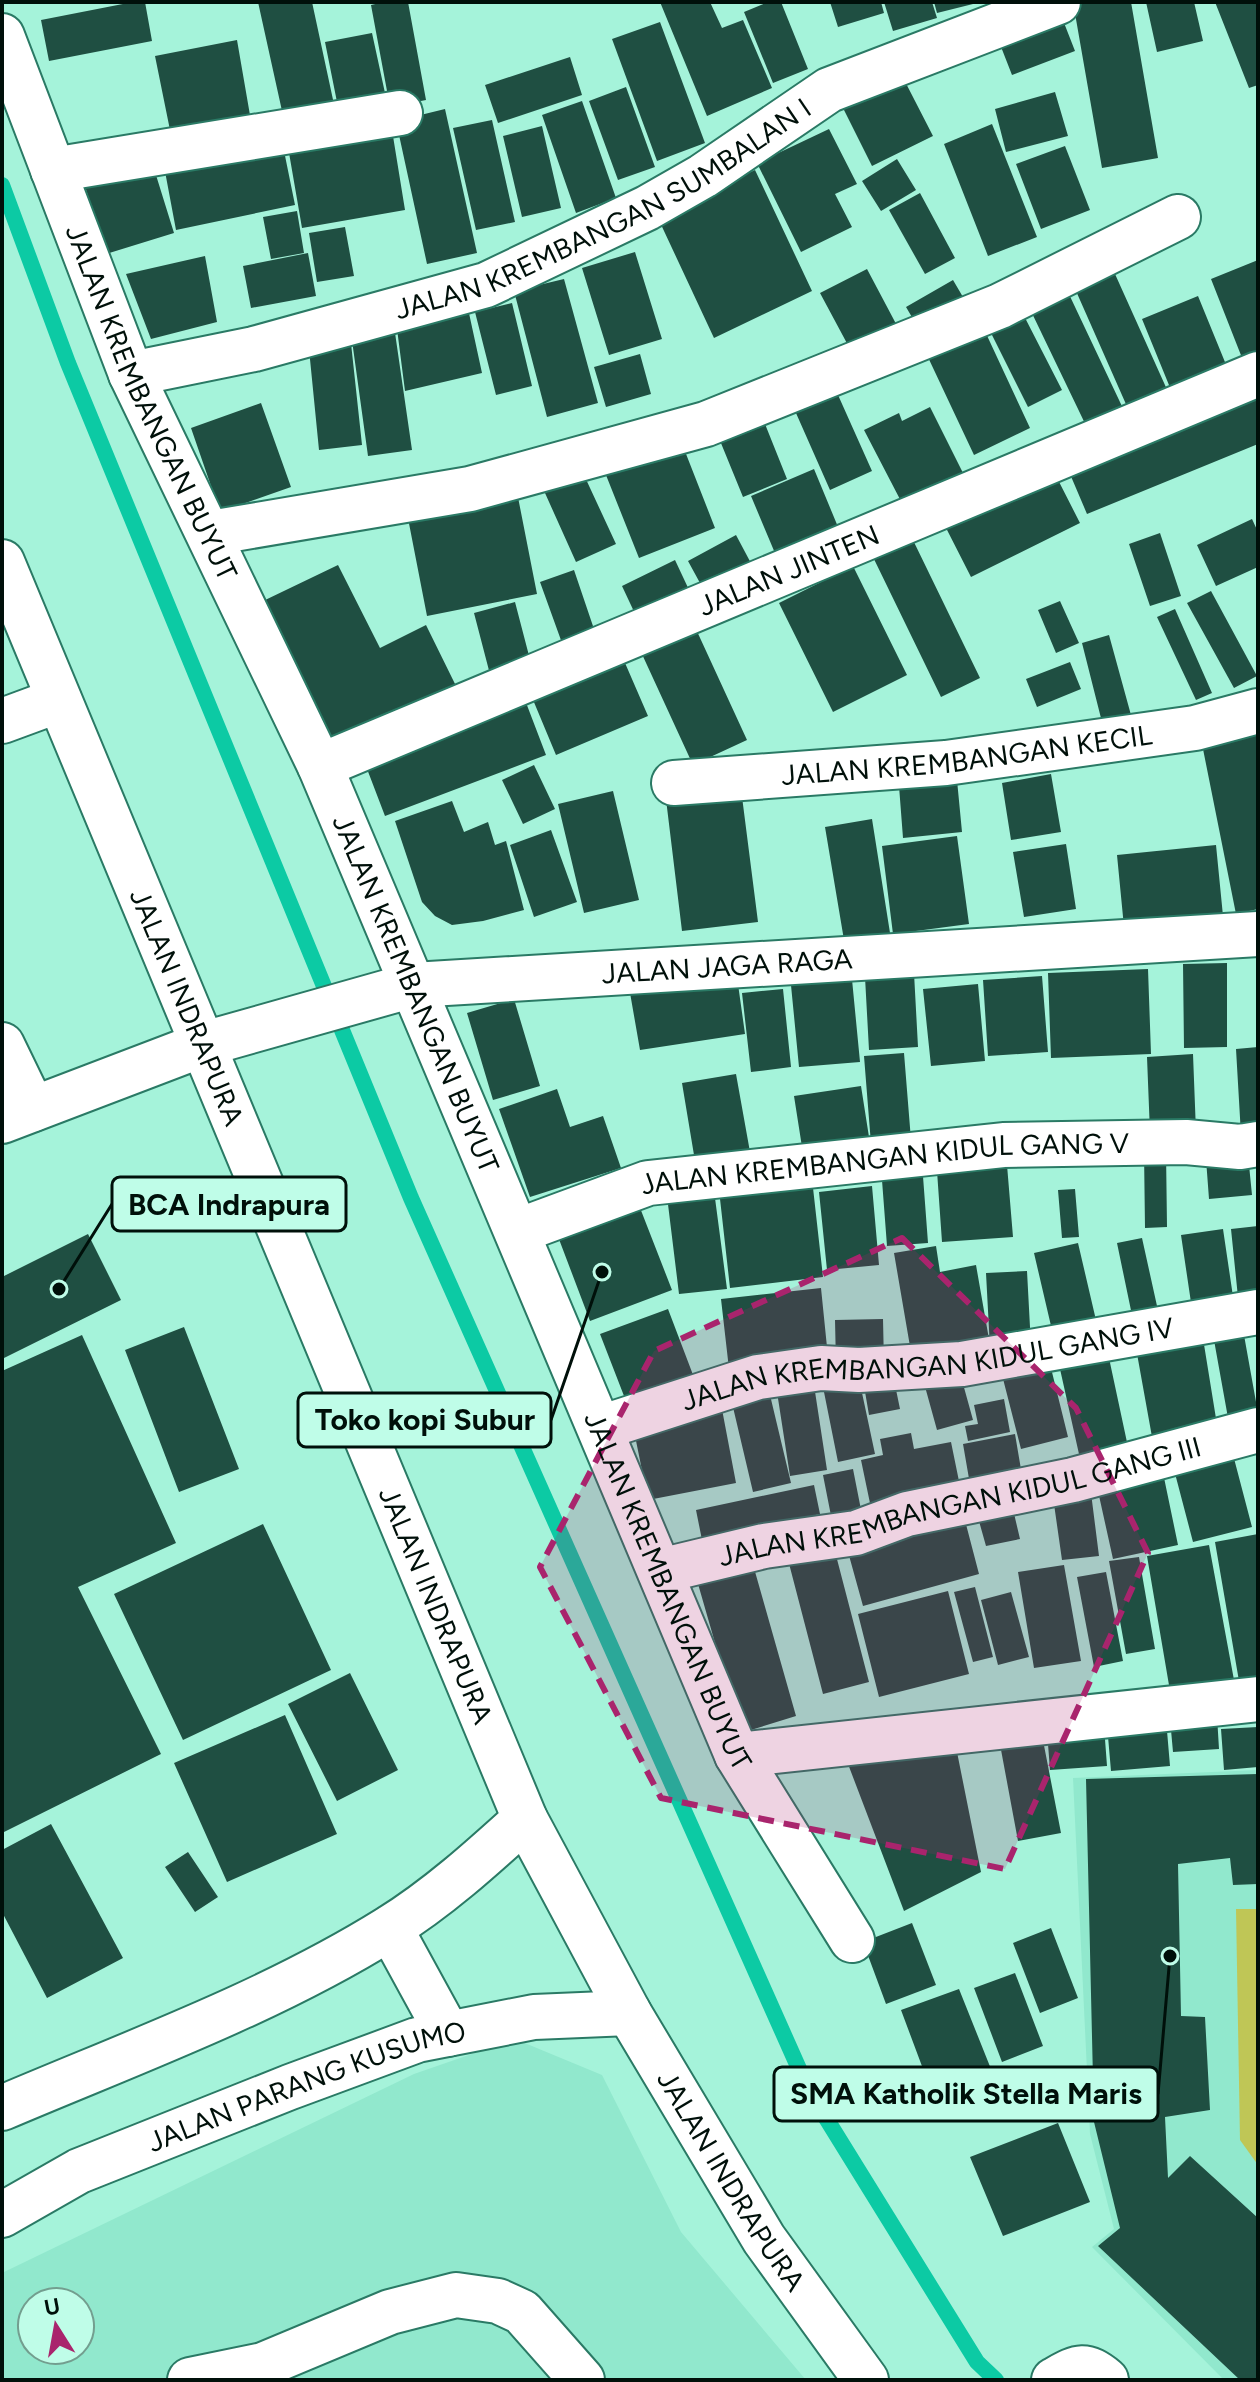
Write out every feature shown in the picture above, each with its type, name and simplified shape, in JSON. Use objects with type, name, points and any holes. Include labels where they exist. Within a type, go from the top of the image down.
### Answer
[{"type":"street","name":"JALAN KREMBANGAN SUMBALAN I","points":[[131,374],[254,349],[486,285],[647,208],[692,183],[829,90],[1058,2]]},
{"type":"street","name":"JALAN KREMBANGAN BUYUT","points":[[2,36],[131,374],[320,766],[393,990],[518,1231],[737,1755],[852,1940]]},
{"type":"street","points":[[53,170],[400,113]]},
{"type":"street","points":[[210,533],[470,489],[706,424],[1000,306],[1178,217]]},
{"type":"street","name":"JALAN JINTEN","points":[[320,766],[1258,374]]},
{"type":"street","name":"JALAN INDRAPURA","points":[[2,562],[525,1819],[629,2013],[764,2239],[866,2380]]},
{"type":"street","points":[[2,721],[59,700]]},
{"type":"street","name":"JALAN KREMBANGAN KECIL","points":[[674,783],[946,763],[1195,728],[1258,711]]},
{"type":"street","name":"JALAN JAGA RAGA","points":[[18,1115],[204,1044],[393,990],[1258,934]]},
{"type":"street","points":[[2,1045],[18,1115]]},
{"type":"street","name":"JALAN KREMBANGAN KIDUL GANG V","points":[[518,1231],[648,1183],[1003,1145],[1186,1142],[1240,1147],[1258,1144]]},
{"type":"street","name":"JALAN KREMBANGAN KIDUL GANG IV","points":[[600,1428],[758,1377],[821,1368],[859,1370],[962,1364],[1258,1312]]},
{"type":"street","name":"JALAN KREMBANGAN KIDUL GANG III","points":[[660,1571],[764,1546],[856,1533],[907,1514],[1087,1477],[1258,1430]]},
{"type":"street","points":[[737,1755],[1258,1699]]},
{"type":"street","points":[[2,2108],[298,1981],[390,1928],[462,1876],[525,1819]]},
{"type":"street","points":[[390,1928],[448,2034]]},
{"type":"street","name":"JALAN PARANG KUSUMO","points":[[2,2215],[79,2171],[417,2040],[534,2017],[629,2013]]},
{"type":"street","points":[[190,2380],[263,2365],[390,2312],[456,2295],[498,2301],[522,2312],[582,2380]]},
{"type":"street","points":[[1054,2380],[1082,2367],[1092,2369],[1106,2380]]},
{"type":"highlighted area","points":[[902,1238],[1076,1408],[1148,1553],[1005,1869],[661,1798],[540,1567],[654,1351]]},
{"type":"shaded area","points":[[1258,1770],[1258,2380],[1224,2380],[1092,2247],[1114,2229],[1090,2134],[1073,1778]]},
{"type":"shaded area","points":[[515,2039],[602,2075],[681,2232],[806,2380],[2,2380],[2,2273],[414,2074]]},
{"type":"green space","points":[[1236,1909],[1258,1909],[1258,2165],[1240,2140]]},
{"type":"building","points":[[145,2],[152,41],[49,61],[41,20]]},
{"type":"building","points":[[258,2],[312,2],[335,109],[284,120]]},
{"type":"building","points":[[408,2],[426,100],[390,107],[371,5]]},
{"type":"building","points":[[660,2],[710,2],[722,28],[743,20],[772,88],[707,116]]},
{"type":"building","points":[[768,2],[781,2],[808,69],[773,83],[744,12]]},
{"type":"building","points":[[830,2],[881,2],[884,13],[838,27]]},
{"type":"building","points":[[884,2],[932,2],[937,18],[893,31]]},
{"type":"building","points":[[934,2],[977,2],[977,3],[937,13]]},
{"type":"building","points":[[1073,2],[1131,2],[1158,158],[1102,168]]},
{"type":"building","points":[[1146,2],[1194,2],[1203,41],[1157,52]]},
{"type":"building","points":[[1215,2],[1258,2],[1258,85],[1249,88]]},
{"type":"building","points":[[1059,10],[1075,51],[1012,75],[996,34]]},
{"type":"building","points":[[660,22],[705,143],[657,161],[612,39]]},
{"type":"building","points":[[372,33],[385,93],[337,102],[325,42]]},
{"type":"building","points":[[237,40],[251,121],[171,135],[155,56]]},
{"type":"building","points":[[570,57],[582,95],[498,123],[485,85]]},
{"type":"building","points":[[896,64],[933,136],[872,166],[836,94]]},
{"type":"building","points":[[626,87],[655,167],[618,180],[589,101]]},
{"type":"building","points":[[1055,92],[1068,136],[1006,152],[995,109]]},
{"type":"building","points":[[582,101],[616,198],[576,213],[542,115]]},
{"type":"building","points":[[445,109],[477,253],[427,264],[396,121]]},
{"type":"building","points":[[492,120],[515,222],[476,230],[453,128]]},
{"type":"building","points":[[992,124],[1037,237],[988,256],[944,144]]},
{"type":"building","points":[[542,126],[561,208],[522,217],[503,136]]},
{"type":"building","points":[[829,129],[857,184],[835,194],[852,227],[801,252],[757,163]]},
{"type":"building","points":[[392,130],[405,210],[302,228],[288,147]]},
{"type":"building","points":[[282,141],[295,205],[176,230],[164,166]]},
{"type":"building","points":[[1065,146],[1090,210],[1041,229],[1016,164]]},
{"type":"building","points":[[151,159],[174,233],[106,254],[83,180]]},
{"type":"building","points":[[897,159],[916,190],[881,211],[862,181]]},
{"type":"building","points":[[755,170],[812,291],[714,338],[657,216]]},
{"type":"building","points":[[920,193],[955,258],[925,274],[889,210]]},
{"type":"building","points":[[297,211],[304,253],[271,259],[263,217]]},
{"type":"building","points":[[345,227],[354,276],[317,282],[309,233]]},
{"type":"building","points":[[635,252],[662,339],[609,355],[582,268]]},
{"type":"building","points":[[308,253],[316,296],[251,308],[243,266]]},
{"type":"building","points":[[205,256],[217,322],[151,339],[126,274]]},
{"type":"building","points":[[1258,260],[1258,363],[1246,368],[1211,279]]},
{"type":"building","points":[[867,269],[903,337],[857,362],[820,293]]},
{"type":"building","points":[[1115,274],[1169,394],[1129,411],[1076,291]]},
{"type":"building","points":[[564,279],[598,403],[547,417],[514,291]]},
{"type":"building","points":[[953,280],[970,309],[923,336],[906,307]]},
{"type":"building","points":[[1067,290],[1128,419],[1091,436],[1029,307]]},
{"type":"building","points":[[1198,296],[1227,367],[1171,390],[1142,319]]},
{"type":"building","points":[[512,303],[532,386],[496,395],[475,312]]},
{"type":"building","points":[[467,304],[482,373],[405,391],[396,321]]},
{"type":"building","points":[[1021,310],[1062,390],[1028,407],[988,327]]},
{"type":"building","points":[[393,319],[412,450],[368,456],[350,326]]},
{"type":"building","points":[[983,327],[1030,428],[974,455],[926,353]]},
{"type":"building","points":[[350,334],[362,445],[319,450],[308,339]]},
{"type":"building","points":[[640,354],[651,394],[606,407],[594,367]]},
{"type":"building","points":[[834,386],[872,471],[830,490],[792,404]]},
{"type":"building","points":[[1258,389],[1258,444],[1087,514],[1067,467]]},
{"type":"building","points":[[261,403],[291,487],[220,512],[191,428]]},
{"type":"building","points":[[930,407],[965,477],[904,507],[864,430],[899,413],[902,421]]},
{"type":"building","points":[[759,409],[787,479],[743,497],[714,426]]},
{"type":"building","points":[[679,436],[715,528],[639,558],[602,465]]},
{"type":"building","points":[[814,469],[843,539],[780,565],[751,496]]},
{"type":"building","points":[[1053,470],[1080,523],[971,577],[944,524]]},
{"type":"building","points":[[584,475],[616,544],[576,562],[545,493]]},
{"type":"building","points":[[516,487],[537,594],[427,616],[406,508]]},
{"type":"building","points":[[1252,519],[1258,532],[1258,567],[1216,586],[1197,545]]},
{"type":"building","points":[[1160,533],[1181,596],[1150,606],[1129,544]]},
{"type":"building","points":[[736,535],[753,567],[706,594],[688,561]]},
{"type":"building","points":[[911,536],[980,678],[941,697],[872,555]]},
{"type":"building","points":[[675,560],[690,592],[637,618],[622,586]]},
{"type":"building","points":[[338,565],[380,648],[426,625],[457,688],[335,748],[261,602]]},
{"type":"building","points":[[853,566],[907,675],[833,712],[779,603]]},
{"type":"building","points":[[574,570],[595,632],[562,643],[540,582]]},
{"type":"building","points":[[1211,591],[1257,676],[1234,688],[1187,603]]},
{"type":"building","points":[[1060,601],[1079,643],[1056,653],[1038,610]]},
{"type":"building","points":[[515,602],[533,671],[492,682],[474,613]]},
{"type":"building","points":[[1175,609],[1212,693],[1196,700],[1157,617]]},
{"type":"building","points":[[695,627],[747,740],[693,765],[641,652]]},
{"type":"building","points":[[1109,635],[1134,726],[1105,734],[1082,643]]},
{"type":"building","points":[[622,656],[648,716],[556,755],[531,695]]},
{"type":"building","points":[[1070,662],[1081,689],[1037,707],[1026,679]]},
{"type":"building","points":[[525,700],[546,755],[385,816],[364,761]]},
{"type":"building","points":[[1258,732],[1258,909],[1236,914],[1202,744]]},
{"type":"building","points":[[534,765],[555,809],[523,824],[502,780]]},
{"type":"building","points":[[1051,774],[1061,832],[1011,840],[1002,783]]},
{"type":"building","points":[[957,780],[962,832],[903,838],[899,786]]},
{"type":"building","points":[[740,781],[758,922],[682,931],[665,791]]},
{"type":"building","points":[[613,791],[639,900],[584,913],[558,804]]},
{"type":"building","points":[[452,801],[464,832],[488,822],[495,845],[506,841],[524,910],[483,921],[452,925],[435,916],[422,902],[395,821]]},
{"type":"building","points":[[872,819],[890,933],[844,940],[825,827]]},
{"type":"building","points":[[551,830],[577,902],[534,917],[510,845]]},
{"type":"building","points":[[957,836],[969,924],[893,934],[882,846]]},
{"type":"building","points":[[1066,844],[1076,909],[1024,917],[1013,852]]},
{"type":"building","points":[[1216,845],[1223,916],[1124,927],[1117,855]]},
{"type":"building","points":[[1227,963],[1227,1047],[1184,1048],[1183,964]]},
{"type":"building","points":[[851,969],[860,1062],[799,1067],[790,975]]},
{"type":"building","points":[[1148,969],[1151,1054],[1051,1058],[1048,973]]},
{"type":"building","points":[[736,970],[745,1034],[640,1050],[629,987]]},
{"type":"building","points":[[914,973],[918,1047],[869,1050],[865,977]]},
{"type":"building","points":[[1042,976],[1048,1052],[988,1056],[983,980]]},
{"type":"building","points":[[978,984],[985,1061],[931,1066],[923,989]]},
{"type":"building","points":[[783,989],[791,1067],[751,1072],[742,993]]},
{"type":"building","points":[[514,999],[540,1086],[493,1100],[467,1013]]},
{"type":"building","points":[[1258,1047],[1258,1134],[1241,1135],[1236,1049]]},
{"type":"building","points":[[904,1053],[911,1140],[871,1144],[864,1056]]},
{"type":"building","points":[[1193,1054],[1196,1132],[1150,1133],[1147,1057]]},
{"type":"building","points":[[736,1074],[750,1152],[695,1161],[682,1083]]},
{"type":"building","points":[[861,1086],[869,1137],[802,1147],[794,1096]]},
{"type":"building","points":[[557,1089],[570,1127],[603,1116],[621,1168],[530,1197],[499,1109]]},
{"type":"building","points":[[1144,1151],[1166,1151],[1167,1227],[1145,1228]]},
{"type":"building","points":[[1248,1155],[1252,1195],[1209,1199],[1206,1159]]},
{"type":"building","points":[[922,1163],[928,1243],[887,1246],[881,1167]]},
{"type":"building","points":[[1007,1165],[1013,1237],[942,1242],[937,1171]]},
{"type":"building","points":[[811,1170],[823,1277],[730,1288],[718,1181]]},
{"type":"building","points":[[713,1183],[727,1289],[679,1294],[666,1188]]},
{"type":"building","points":[[872,1186],[879,1265],[827,1270],[819,1192]]},
{"type":"building","points":[[1075,1189],[1079,1237],[1062,1238],[1058,1190]]},
{"type":"building","points":[[635,1195],[672,1290],[590,1321],[554,1226]]},
{"type":"building","points":[[1258,1226],[1258,1305],[1239,1307],[1231,1229]]},
{"type":"building","points":[[1223,1229],[1235,1310],[1193,1316],[1181,1235]]},
{"type":"building","points":[[88,1234],[121,1300],[2,1359],[2,1277]]},
{"type":"building","points":[[1142,1238],[1159,1315],[1133,1320],[1117,1243]]},
{"type":"building","points":[[1078,1243],[1099,1333],[1055,1343],[1034,1253]]},
{"type":"building","points":[[936,1246],[940,1272],[976,1265],[990,1345],[912,1358],[894,1253]]},
{"type":"building","points":[[1027,1271],[1031,1346],[990,1348],[986,1273]]},
{"type":"building","points":[[821,1288],[828,1357],[729,1369],[721,1299]]},
{"type":"building","points":[[668,1309],[698,1388],[631,1414],[600,1334]]},
{"type":"building","points":[[883,1319],[884,1364],[836,1365],[835,1320]]},
{"type":"building","points":[[1242,1324],[1258,1413],[1230,1429],[1212,1329]]},
{"type":"building","points":[[1201,1326],[1219,1437],[1154,1448],[1134,1337]]},
{"type":"building","points":[[184,1327],[239,1469],[179,1492],[125,1350]]},
{"type":"building","points":[[82,1335],[176,1543],[78,1587],[161,1754],[2,1833],[2,1371]]},
{"type":"building","points":[[1109,1358],[1131,1461],[1083,1472],[1060,1369]]},
{"type":"building","points":[[1049,1360],[1068,1437],[1021,1449],[1001,1371]]},
{"type":"building","points":[[812,1372],[827,1470],[790,1476],[775,1379]]},
{"type":"building","points":[[960,1373],[973,1420],[937,1430],[924,1383]]},
{"type":"building","points":[[858,1374],[875,1454],[838,1462],[822,1382]]},
{"type":"building","points":[[893,1375],[900,1409],[869,1415],[863,1380]]},
{"type":"building","points":[[770,1395],[791,1483],[753,1492],[732,1403]]},
{"type":"building","points":[[1004,1399],[1010,1432],[968,1441],[965,1426],[978,1424],[974,1405]]},
{"type":"building","points":[[721,1404],[736,1483],[648,1500],[632,1421]]},
{"type":"building","points":[[911,1433],[914,1449],[951,1442],[961,1491],[871,1508],[861,1460],[883,1455],[880,1439]]},
{"type":"building","points":[[1015,1434],[1024,1487],[972,1496],[963,1444]]},
{"type":"building","points":[[1231,1447],[1252,1527],[1193,1542],[1172,1462]]},
{"type":"building","points":[[1162,1468],[1178,1545],[1113,1559],[1096,1482]]},
{"type":"building","points":[[853,1469],[864,1525],[834,1531],[823,1475]]},
{"type":"building","points":[[814,1485],[820,1514],[702,1540],[696,1510]]},
{"type":"building","points":[[1090,1485],[1099,1556],[1062,1560],[1052,1490]]},
{"type":"building","points":[[1012,1505],[1020,1539],[986,1546],[977,1514]]},
{"type":"building","points":[[962,1509],[979,1574],[863,1606],[845,1541]]},
{"type":"building","points":[[263,1524],[331,1670],[183,1740],[114,1594]]},
{"type":"building","points":[[1258,1534],[1258,1677],[1239,1681],[1215,1542]]},
{"type":"building","points":[[832,1540],[869,1682],[823,1694],[786,1552]]},
{"type":"building","points":[[1209,1545],[1234,1680],[1170,1691],[1147,1556]]},
{"type":"building","points":[[750,1554],[796,1716],[741,1733],[694,1570]]},
{"type":"building","points":[[1139,1557],[1155,1649],[1126,1654],[1109,1561]]},
{"type":"building","points":[[1064,1565],[1081,1661],[1034,1668],[1018,1572]]},
{"type":"building","points":[[1106,1572],[1123,1661],[1094,1667],[1077,1577]]},
{"type":"building","points":[[975,1587],[993,1657],[973,1662],[954,1592]]},
{"type":"building","points":[[948,1591],[969,1674],[879,1697],[858,1614]]},
{"type":"building","points":[[1011,1592],[1029,1657],[998,1665],[981,1600]]},
{"type":"building","points":[[350,1673],[398,1770],[337,1801],[288,1704]]},
{"type":"building","points":[[285,1715],[337,1834],[227,1882],[174,1763]]},
{"type":"building","points":[[1217,1716],[1219,1749],[1173,1752],[1170,1719]]},
{"type":"building","points":[[1166,1719],[1170,1766],[1111,1771],[1107,1725]]},
{"type":"building","points":[[1104,1726],[1107,1766],[1050,1770],[1047,1731]]},
{"type":"building","points":[[1258,1727],[1258,1767],[1224,1770],[1221,1729]]},
{"type":"building","points":[[1041,1730],[1061,1833],[1018,1841],[999,1739]]},
{"type":"building","points":[[955,1742],[981,1872],[904,1911],[848,1764]]},
{"type":"building","points":[[1258,1774],[1258,1884],[1233,1885],[1230,1858],[1178,1864],[1181,2016],[1205,2017],[1210,2110],[1165,2117],[1168,2178],[1190,2156],[1258,2218],[1258,2380],[1240,2380],[1098,2246],[1120,2228],[1094,2122],[1086,1779]]},
{"type":"building","points":[[51,1824],[123,1958],[47,1998],[2,1912],[2,1850]]},
{"type":"building","points":[[188,1852],[218,1897],[195,1912],[165,1867]]},
{"type":"building","points":[[912,1923],[936,1985],[886,2004],[863,1942]]},
{"type":"building","points":[[1051,1928],[1078,1998],[1040,2013],[1013,1943]]},
{"type":"building","points":[[1015,1973],[1043,2046],[1002,2062],[974,1988]]},
{"type":"building","points":[[959,1989],[995,2079],[935,2101],[901,2010]]},
{"type":"building","points":[[1058,2123],[1090,2202],[1003,2236],[970,2157]]},
{"type":"waterway","points":[[2,185],[68,363],[411,1198],[808,2089],[977,2362],[996,2380]]},
{"type":"place","name":"Toko kopi Subur","points":[[602,1272]]},
{"type":"place","name":"BCA Indrapura","points":[[59,1289]]},
{"type":"place","name":"SMA Katholik Stella Maris","points":[[1170,1956]]}]
